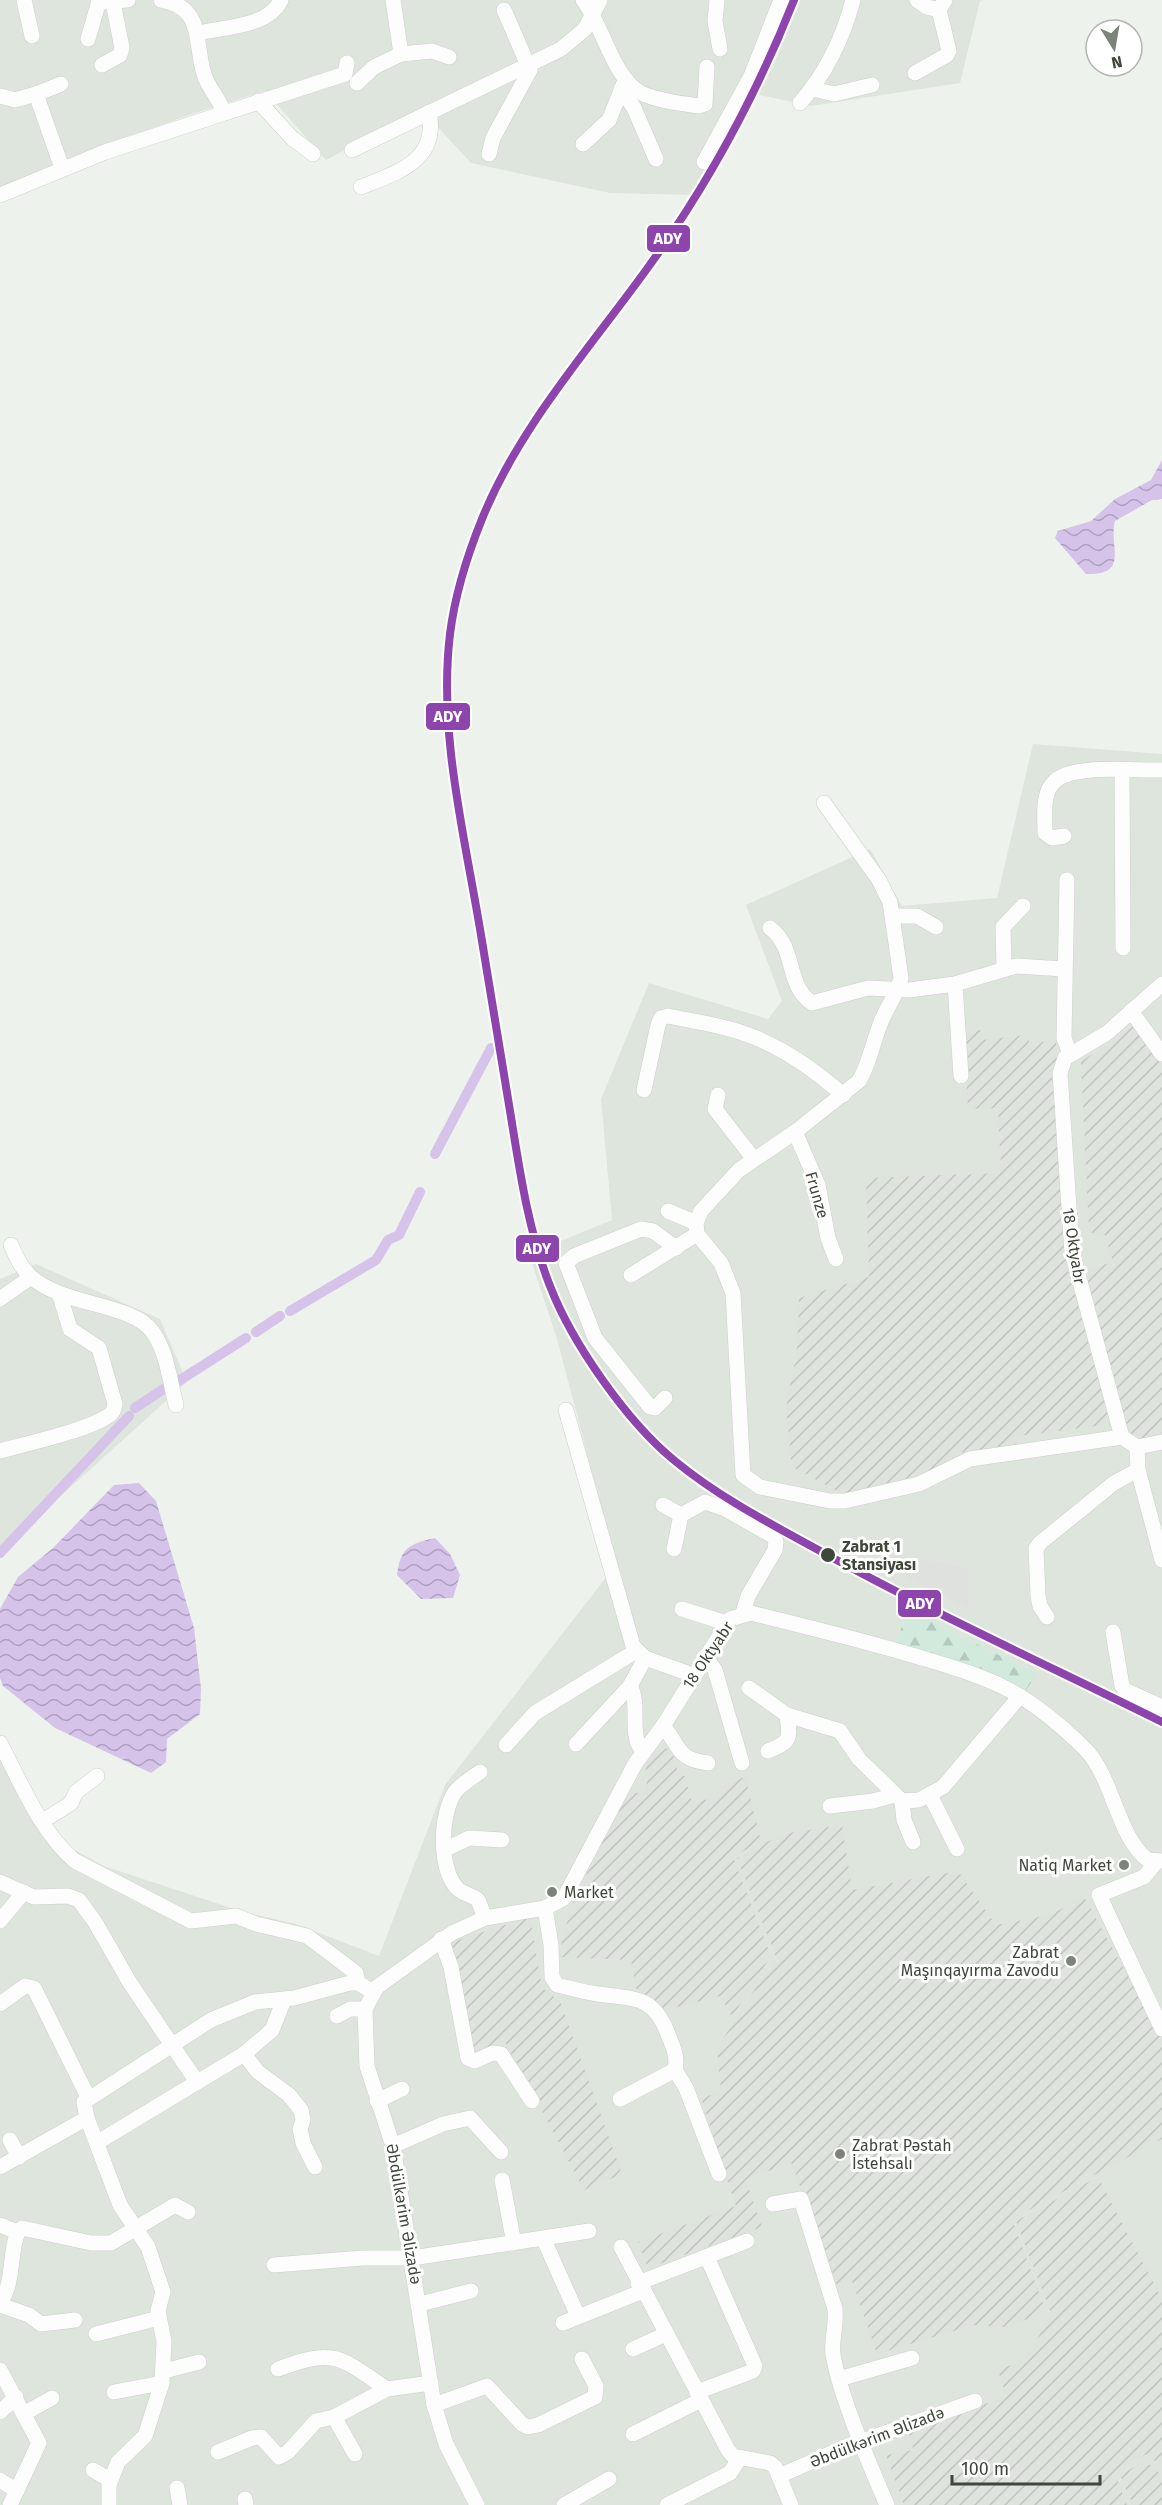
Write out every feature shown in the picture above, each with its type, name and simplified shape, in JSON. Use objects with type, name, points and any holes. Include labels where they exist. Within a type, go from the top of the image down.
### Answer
[{"type":"street","points":[[24,0],[32,36]]},
{"type":"street","points":[[161,0],[179,5],[188,13],[198,33],[204,74],[224,112]]},
{"type":"street","points":[[198,33],[263,19],[276,9],[281,0]]},
{"type":"street","points":[[393,0],[401,54]]},
{"type":"street","points":[[583,0],[593,15],[656,159]]},
{"type":"street","points":[[352,150],[577,38],[600,0]]},
{"type":"street","points":[[717,0],[715,21],[720,49]]},
{"type":"street","points":[[704,162],[751,76],[781,0]]},
{"type":"street","points":[[800,103],[813,89],[837,47],[853,0]]},
{"type":"street","points":[[915,73],[947,55],[949,51],[942,5],[927,7],[917,0]]},
{"type":"street","points":[[88,39],[110,1]]},
{"type":"street","points":[[102,64],[120,55],[122,48],[110,1]]},
{"type":"street","points":[[489,154],[500,125],[527,78],[529,63],[504,10]]},
{"type":"street","points":[[357,83],[374,67],[401,54],[432,51],[449,57]]},
{"type":"street","points":[[0,195],[63,168],[224,112],[345,74],[347,63]]},
{"type":"street","points":[[623,85],[652,98],[699,106],[705,104],[707,98],[707,67]]},
{"type":"street","points":[[0,96],[15,100],[61,84]]},
{"type":"street","points":[[583,144],[605,125],[623,85]]},
{"type":"street","points":[[813,89],[834,94],[872,85]]},
{"type":"street","points":[[36,94],[63,168]]},
{"type":"street","points":[[258,101],[292,138],[313,154]]},
{"type":"street","points":[[361,187],[408,168],[426,148],[432,127],[429,112]]},
{"type":"street","points":[[1064,836],[1052,838],[1044,833],[1047,796],[1052,784],[1061,776],[1076,771],[1162,770]]},
{"type":"street","points":[[1122,771],[1123,948]]},
{"type":"street","points":[[631,1275],[676,1248],[697,1229],[702,1211],[753,1158],[795,1132],[843,1095],[864,1071],[881,1020],[898,990],[900,967],[893,916],[879,880],[824,803]]},
{"type":"street","points":[[1067,880],[1064,1038],[1071,1054],[1107,1033],[1162,984]]},
{"type":"street","points":[[1004,968],[1003,927],[1023,906]]},
{"type":"street","points":[[893,916],[910,914],[936,927]]},
{"type":"street","points":[[770,928],[786,943],[796,983],[805,998],[812,1003],[868,988],[898,990],[955,984],[1016,966],[1064,969]]},
{"type":"street","points":[[955,984],[961,1076]]},
{"type":"street","points":[[1131,1011],[1162,1054]]},
{"type":"street","points":[[644,1090],[658,1025],[661,1018],[668,1016],[732,1029],[755,1037],[809,1068],[843,1095]]},
{"type":"street","name":"18 Oktyabr","points":[[1071,1054],[1065,1059],[1060,1073],[1072,1252],[1122,1437]]},
{"type":"street","points":[[718,1095],[715,1109],[753,1158]]},
{"type":"street","name":"Frunze","points":[[795,1132],[818,1185],[828,1238],[836,1259]]},
{"type":"street","points":[[668,1211],[697,1229],[721,1263],[731,1282],[741,1466],[743,1475],[760,1487],[830,1501],[845,1501],[919,1484],[970,1459],[1122,1437],[1137,1447],[1162,1442]]},
{"type":"street","points":[[664,1398],[655,1408],[650,1407],[595,1338],[569,1278],[566,1263],[574,1256],[641,1229],[653,1231],[676,1248]]},
{"type":"street","points":[[11,1245],[31,1277],[60,1296],[122,1312],[151,1329],[166,1363],[176,1405]]},
{"type":"street","points":[[0,1299],[31,1277]]},
{"type":"street","points":[[0,1451],[107,1418],[113,1412],[115,1404],[99,1348],[70,1329],[60,1296]]},
{"type":"street","points":[[566,1410],[641,1655],[630,1686],[576,1744]]},
{"type":"street","points":[[1137,1447],[1138,1470],[1162,1560]]},
{"type":"street","points":[[1047,1617],[1040,1606],[1038,1596],[1036,1548],[1114,1483],[1138,1470]]},
{"type":"street","points":[[674,1549],[678,1520],[681,1515],[705,1502],[712,1503],[776,1539],[775,1550],[748,1596],[743,1613]]},
{"type":"street","points":[[663,1505],[681,1515]]},
{"type":"street","points":[[682,1608],[726,1623]]},
{"type":"street","name":"18 Oktyabr","points":[[373,1992],[441,1939],[485,1918],[545,1908],[564,1898],[571,1890],[643,1751],[663,1726],[726,1623],[736,1615],[743,1613],[892,1649],[966,1671],[1020,1696],[1087,1752],[1100,1770],[1134,1845],[1142,1856],[1159,1861]]},
{"type":"street","points":[[1113,1632],[1125,1690],[1162,1707]]},
{"type":"street","points":[[506,1744],[524,1722],[535,1713],[641,1655],[693,1675]]},
{"type":"street","points":[[705,1656],[715,1670],[742,1763]]},
{"type":"street","points":[[630,1686],[634,1695],[638,1743],[643,1751]]},
{"type":"street","points":[[749,1688],[788,1714],[840,1731],[859,1759],[898,1798],[913,1842]]},
{"type":"street","points":[[830,1806],[898,1798],[919,1800],[930,1795],[943,1787],[1020,1696]]},
{"type":"street","points":[[768,1751],[786,1744],[789,1738],[788,1714]]},
{"type":"street","points":[[663,1726],[680,1754],[689,1760],[708,1762]]},
{"type":"street","points":[[0,1743],[44,1821],[68,1854],[115,1883],[191,1921],[236,1916],[307,1936],[356,1973],[358,1983]]},
{"type":"street","points":[[480,1772],[457,1790],[452,1798],[445,1825],[444,1850],[456,1887],[478,1900],[485,1918]]},
{"type":"street","points":[[44,1821],[71,1803],[76,1792],[97,1776]]},
{"type":"street","points":[[930,1795],[957,1849]]},
{"type":"street","points":[[444,1850],[469,1839],[502,1840]]},
{"type":"street","points":[[1159,1861],[1144,1877],[1099,1895],[1162,2029]]},
{"type":"street","points":[[0,1882],[39,1898],[68,1896],[79,1900],[95,1922],[130,1983],[196,2082]]},
{"type":"street","points":[[0,1921],[24,1892]]},
{"type":"street","points":[[545,1908],[554,1981],[557,1985],[596,1994],[643,2000],[662,2020],[677,2059],[675,2070],[686,2088],[719,2174]]},
{"type":"street","points":[[441,1939],[451,1967],[468,2058],[475,2061],[493,2053],[501,2054],[532,2101]]},
{"type":"street","points":[[109,2505],[110,2480],[118,2462],[145,2436],[163,2377],[164,2341],[159,2318],[162,2285],[148,2247],[120,2205],[87,2118],[84,2102],[88,2097],[231,2011],[264,2000],[284,2000],[340,1984],[358,1983],[373,1992]]},
{"type":"street","points":[[0,2004],[25,1986],[34,1988],[88,2097]]},
{"type":"street","name":"Əbdülkərim Əlizadə","points":[[373,1992],[365,2009],[367,2066],[393,2146],[420,2304],[434,2405],[446,2444],[475,2502]]},
{"type":"street","points":[[98,2142],[244,2054],[272,2030],[284,2000]]},
{"type":"street","points":[[337,2016],[350,2009],[365,2009]]},
{"type":"street","points":[[244,2054],[258,2072],[289,2095],[301,2110],[303,2120],[300,2129],[303,2143],[315,2167]]},
{"type":"street","points":[[620,2099],[675,2070]]},
{"type":"street","points":[[377,2101],[402,2090]]},
{"type":"street","points":[[0,2167],[87,2118]]},
{"type":"street","points":[[393,2146],[443,2124],[470,2118],[501,2152]]},
{"type":"street","points":[[9,2140],[19,2157]]},
{"type":"street","points":[[502,2180],[514,2243]]},
{"type":"street","points":[[773,2204],[801,2199],[835,2309],[833,2350],[839,2379],[887,2505]]},
{"type":"street","points":[[0,2224],[17,2232],[27,2228],[102,2244],[120,2238],[175,2205],[188,2212]]},
{"type":"street","points":[[274,2265],[351,2258],[412,2258],[544,2240],[589,2231]]},
{"type":"street","points":[[17,2232],[10,2283],[0,2304],[8,2310],[25,2313],[41,2324],[75,2320]]},
{"type":"street","points":[[544,2240],[578,2316]]},
{"type":"street","points":[[562,2323],[747,2241]]},
{"type":"street","points":[[621,2247],[728,2450],[740,2458],[770,2463],[779,2476],[791,2505]]},
{"type":"street","points":[[633,2434],[699,2396],[753,2371],[755,2366],[707,2257]]},
{"type":"street","points":[[420,2304],[471,2291]]},
{"type":"street","points":[[96,2334],[159,2318]]},
{"type":"street","points":[[633,2349],[666,2334]]},
{"type":"street","points":[[278,2369],[311,2356],[326,2355],[360,2371],[387,2389]]},
{"type":"street","points":[[839,2379],[912,2358]]},
{"type":"street","points":[[434,2405],[487,2386],[522,2424],[528,2427],[538,2425],[595,2397],[596,2386],[582,2359]]},
{"type":"street","points":[[114,2392],[163,2377],[199,2362]]},
{"type":"street","points":[[0,2370],[25,2413],[39,2444],[10,2505]]},
{"type":"street","points":[[218,2452],[252,2438],[261,2437],[279,2457],[288,2452],[316,2421],[334,2417],[387,2389],[431,2383]]},
{"type":"street","points":[[0,2412],[16,2397]]},
{"type":"street","points":[[25,2413],[52,2398]]},
{"type":"street","name":"Əbdülkərim Əlizadə","points":[[779,2476],[862,2441],[975,2400]]},
{"type":"street","points":[[334,2417],[355,2454]]},
{"type":"street","points":[[667,2505],[730,2473],[740,2458]]},
{"type":"street","points":[[93,2470],[110,2480]]},
{"type":"street","points":[[564,2505],[609,2479]]},
{"type":"street","points":[[0,2480],[17,2491]]},
{"type":"street","points":[[177,2487],[180,2505]]},
{"type":"street","points":[[458,2505],[475,2502]]},
{"type":"shaded area","points":[[0,0],[984,0],[980,1],[960,83],[811,106],[751,93],[693,195],[610,193],[471,163],[422,110],[326,160],[265,91],[186,116],[49,166],[0,187]]},
{"type":"shaded area","points":[[1033,744],[1162,754],[1162,2505],[0,2505],[0,1757],[40,1831],[104,1866],[240,1911],[296,1924],[379,1956],[445,1785],[604,1580],[617,1567],[557,1339],[529,1254],[612,1220],[601,1099],[649,983],[768,1019],[782,1001],[746,905],[870,849],[902,906],[997,898]]},
{"type":"shaded area","points":[[1132,1026],[1141,1029],[1162,1066],[1162,1433],[1143,1440],[1129,1433],[1083,1271],[1113,1262],[1105,1235],[1089,1232],[1081,1062]]},
{"type":"shaded area","points":[[981,1030],[982,1040],[1028,1035],[1029,1043],[1056,1041],[1063,1234],[1068,1270],[1113,1424],[1017,1436],[1016,1446],[959,1453],[929,1475],[843,1494],[792,1467],[786,1408],[797,1351],[799,1298],[869,1277],[866,1178],[1001,1173],[998,1108],[968,1109],[963,1032]]},
{"type":"shaded area","points":[[36,1264],[160,1319],[187,1382],[0,1551],[0,1279]]},
{"type":"shaded area","points":[[892,1555],[951,1564],[968,1570],[968,1609],[888,1567]]},
{"type":"shaded area","points":[[671,1747],[679,1776],[685,1776],[692,1803],[721,1796],[720,1786],[745,1777],[761,1841],[733,1857],[771,1956],[732,2017],[720,1996],[662,2011],[636,1988],[631,1960],[558,1957],[572,1904],[625,1794],[647,1792],[645,1756]]},
{"type":"shaded area","points":[[842,1825],[852,1890],[958,1871],[996,1925],[1050,1915],[1084,1897],[1162,2037],[1162,2139],[1012,2219],[1046,2312],[1006,2327],[973,2325],[877,2354],[852,2281],[837,2285],[791,2162],[746,2180],[762,2227],[648,2268],[638,2242],[736,2206],[701,2098],[721,2092],[717,2048],[776,1957],[737,1858],[782,1834]]},
{"type":"shaded area","points":[[530,1917],[542,1988],[560,2001],[622,2174],[584,2190],[504,2040],[472,2055],[452,1942]]},
{"type":"shaded area","points":[[1098,2177],[1162,2299],[1162,2467],[1147,2454],[1114,2472],[1127,2505],[904,2505],[886,2455],[913,2450],[909,2432],[1006,2396],[998,2370],[1027,2359],[1051,2313],[1016,2221]]},
{"type":"shaded area","points":[[1145,2461],[1162,2475],[1162,2505],[1133,2505],[1120,2475]]},
{"type":"green space","points":[[910,1611],[1037,1674],[1026,1690],[961,1663],[894,1643]]},
{"type":"water","points":[[1162,460],[1162,499],[1152,500],[1115,521],[1113,564],[1109,570],[1086,574],[1055,538],[1058,531],[1091,521],[1115,499],[1151,480]]},
{"type":"water","points":[[139,1483],[156,1501],[194,1628],[201,1689],[200,1714],[167,1739],[166,1762],[151,1773],[55,1728],[3,1686],[0,1678],[0,1609],[18,1577],[53,1548],[114,1485]]},
{"type":"water","points":[[435,1538],[450,1554],[460,1575],[453,1598],[421,1599],[397,1575],[403,1553],[407,1549],[412,1545]]},
{"type":"waterway","points":[[435,1154],[491,1048]]},
{"type":"waterway","points":[[290,1311],[376,1260],[388,1240],[399,1235],[420,1192]]},
{"type":"waterway","points":[[256,1332],[280,1316]]},
{"type":"waterway","points":[[177,1382],[246,1338]]},
{"type":"waterway","points":[[135,1408],[165,1388]]},
{"type":"waterway","points":[[0,1553],[129,1416]]},
{"type":"transit line","name":"ADY","points":[[794,0],[764,70],[730,138],[692,203],[649,266],[558,388],[516,451],[482,519],[458,590],[450,634],[447,672],[450,747],[526,1203],[536,1245],[550,1286],[572,1332],[620,1404],[657,1445],[675,1461],[746,1510],[864,1575],[1162,1722]]},
{"type":"place","name":"Zabrat 1 Stansiyası","points":[[828,1555]]},
{"type":"place","name":"Natiq Market","points":[[1124,1865]]},
{"type":"place","name":"Market","points":[[552,1892]]},
{"type":"place","name":"Zabrat Maşınqayırma Zavodu","points":[[1071,1961]]},
{"type":"place","name":"Zabrat Pəstah İstehsalı","points":[[840,2154]]}]
